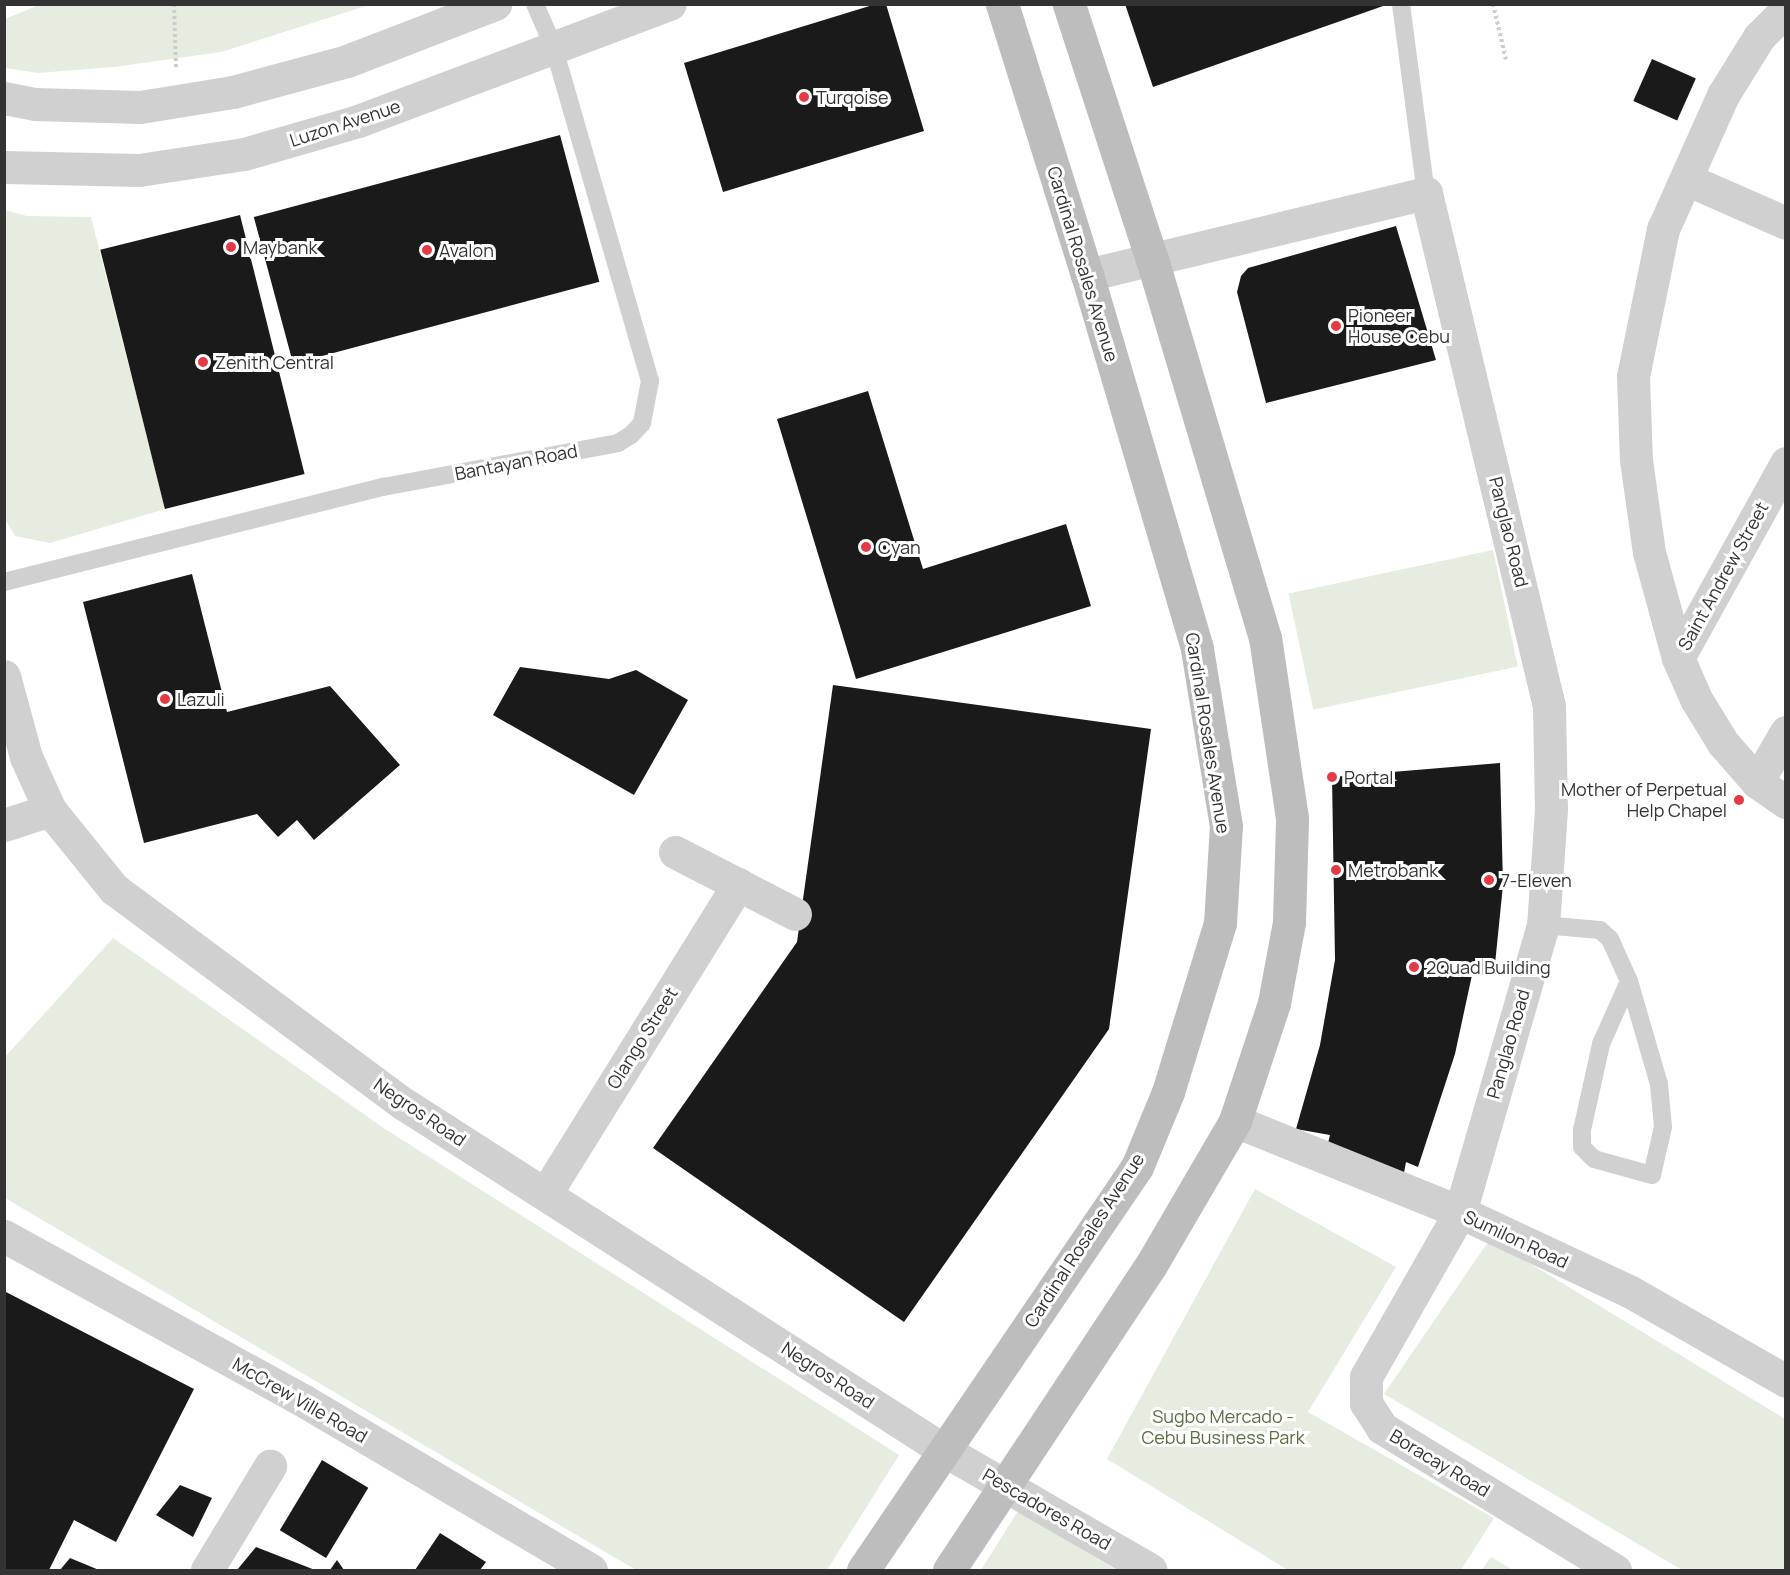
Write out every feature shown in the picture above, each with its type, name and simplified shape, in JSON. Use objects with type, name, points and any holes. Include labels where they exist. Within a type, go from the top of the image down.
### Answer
[{"type":"main road","name":"Cardinal Rosales Avenue","points":[[863,1570],[942,1449],[1137,1167],[1168,1092],[1220,923],[1226,826],[1197,648],[1088,275],[1002,4]]},
{"type":"main road","points":[[949,1570],[1005,1482],[1151,1265],[1235,1121],[1274,1003],[1289,922],[1292,818],[1265,638],[1152,260],[1070,4]]},
{"type":"street","points":[[4,98],[35,104],[140,107],[233,92],[347,61],[495,4]]},
{"type":"street","name":"Luzon Avenue","points":[[4,167],[140,170],[244,154],[358,121],[670,4]]},
{"type":"street","points":[[1785,10],[1759,37],[1723,95],[1663,229],[1633,376],[1636,460],[1649,552],[1678,658],[1701,708],[1723,743],[1757,782],[1785,802]]},
{"type":"street","points":[[1686,179],[1785,223]]},
{"type":"street","points":[[1088,275],[1426,193]]},
{"type":"street","name":"Panglao Road","points":[[1426,193],[1549,706],[1551,809],[1543,925],[1460,1212]]},
{"type":"street","name":"Saint Andrew Street","points":[[1678,658],[1785,463]]},
{"type":"street","name":"Negros Road","points":[[4,676],[27,757],[50,810],[114,889],[404,1104],[942,1449]]},
{"type":"street","points":[[1757,782],[1785,732]]},
{"type":"street","points":[[4,825],[50,810]]},
{"type":"street","points":[[675,852],[795,914]]},
{"type":"street","name":"Olango Street","points":[[546,1193],[738,884]]},
{"type":"street","name":"Sumilon Road","points":[[1235,1121],[1460,1212],[1629,1291],[1785,1381]]},
{"type":"street","name":"Boracay Road","points":[[1460,1212],[1366,1377],[1366,1403],[1382,1428],[1615,1570]]},
{"type":"street","name":"McCrew Ville Road","points":[[4,1236],[304,1401],[591,1570]]},
{"type":"street","name":"Pescadores Road","points":[[942,1449],[1005,1482],[1151,1570]]},
{"type":"street","points":[[207,1570],[270,1466]]},
{"type":"lane","name":"Bantayan Road","points":[[4,582],[383,487],[618,443],[631,435],[642,423],[650,381],[554,48],[535,4]]},
{"type":"lane","points":[[1401,4],[1426,193]]},
{"type":"lane","points":[[1543,925],[1600,930],[1610,939],[1629,981],[1659,1084],[1663,1127],[1652,1175],[1594,1159],[1582,1147],[1582,1131],[1601,1044],[1629,981]]},
{"type":"path","points":[[174,4],[175,58]]},
{"type":"path","points":[[1493,4],[1506,60]]},
{"type":"green space","points":[[39,5],[369,5],[221,52],[114,67],[38,73],[5,68],[5,19]]},
{"type":"green space","points":[[5,210],[27,216],[91,217],[165,509],[50,543],[15,536],[5,519]]},
{"type":"green space","points":[[1493,550],[1518,666],[1313,710],[1289,593]]},
{"type":"green space","points":[[113,938],[385,1129],[899,1455],[827,1570],[636,1570],[5,1198],[5,1057]]},
{"type":"green space","name":"Sugbo Mercado - Cebu Business Park","points":[[1255,1189],[1396,1267],[1308,1412],[1494,1518],[1461,1570],[1288,1570],[1107,1459]]},
{"type":"green space","points":[[1490,1239],[1785,1419],[1785,1570],[1682,1570],[1384,1394]]},
{"type":"green space","points":[[1018,1511],[1116,1570],[981,1570]]},
{"type":"green space","points":[[1491,1557],[1513,1570],[1482,1570]]},
{"type":"building","name":"Turqoise","points":[[876,4],[886,4],[924,131],[723,192],[684,63]]},
{"type":"building","points":[[1125,4],[1386,4],[1386,5],[1153,87]]},
{"type":"building","points":[[1652,59],[1696,79],[1677,121],[1633,101]]},
{"type":"building","name":"Avalon","points":[[560,135],[599,282],[293,364],[254,217]]},
{"type":"building","name":"Zenith Central","points":[[240,215],[305,474],[165,509],[100,250]]},
{"type":"building","name":"Pioneer House Cebu","points":[[1396,226],[1436,360],[1266,403],[1237,292],[1241,276],[1248,268]]},
{"type":"building","name":"Cyan","points":[[868,391],[923,569],[1066,524],[1091,606],[856,679],[777,419]]},
{"type":"building","name":"Lazuli","points":[[192,574],[227,712],[330,686],[400,765],[314,840],[297,820],[278,837],[257,814],[144,843],[83,602]]},
{"type":"building","points":[[520,667],[609,679],[636,670],[688,700],[634,795],[493,715]]},
{"type":"building","points":[[833,685],[1151,729],[1109,1029],[904,1322],[653,1148],[797,942]]},
{"type":"building","name":"2Quad Building","points":[[1500,763],[1503,885],[1494,974],[1472,975],[1455,1054],[1418,1167],[1406,1162],[1404,1173],[1326,1151],[1330,1135],[1296,1129],[1320,1045],[1335,960],[1332,777]]},
{"type":"building","points":[[4,1291],[194,1389],[116,1542],[74,1520],[49,1570],[4,1570]]},
{"type":"building","points":[[322,1460],[368,1488],[326,1558],[280,1530]]},
{"type":"building","points":[[180,1485],[212,1498],[193,1537],[156,1515]]},
{"type":"building","points":[[440,1533],[486,1562],[480,1570],[415,1570]]},
{"type":"building","points":[[256,1547],[315,1570],[237,1570]]},
{"type":"building","points":[[70,1558],[99,1570],[60,1570]]},
{"type":"building","points":[[337,1560],[344,1570],[330,1570]]},
{"type":"place","name":"Turqoise","points":[[804,97]]},
{"type":"place","name":"Maybank","points":[[231,247]]},
{"type":"place","name":"Avalon","points":[[427,250]]},
{"type":"place","name":"Pioneer House Cebu","points":[[1336,326]]},
{"type":"place","name":"Zenith Central","points":[[203,362]]},
{"type":"place","name":"Cyan","points":[[866,547]]},
{"type":"place","name":"Lazuli","points":[[165,699]]},
{"type":"place","name":"Portal","points":[[1332,777]]},
{"type":"place","name":"Mother of Perpetual Help Chapel","points":[[1739,800]]},
{"type":"place","name":"Metrobank","points":[[1336,870]]},
{"type":"place","name":"7-Eleven","points":[[1489,880]]},
{"type":"place","name":"2Quad Building","points":[[1414,967]]}]
